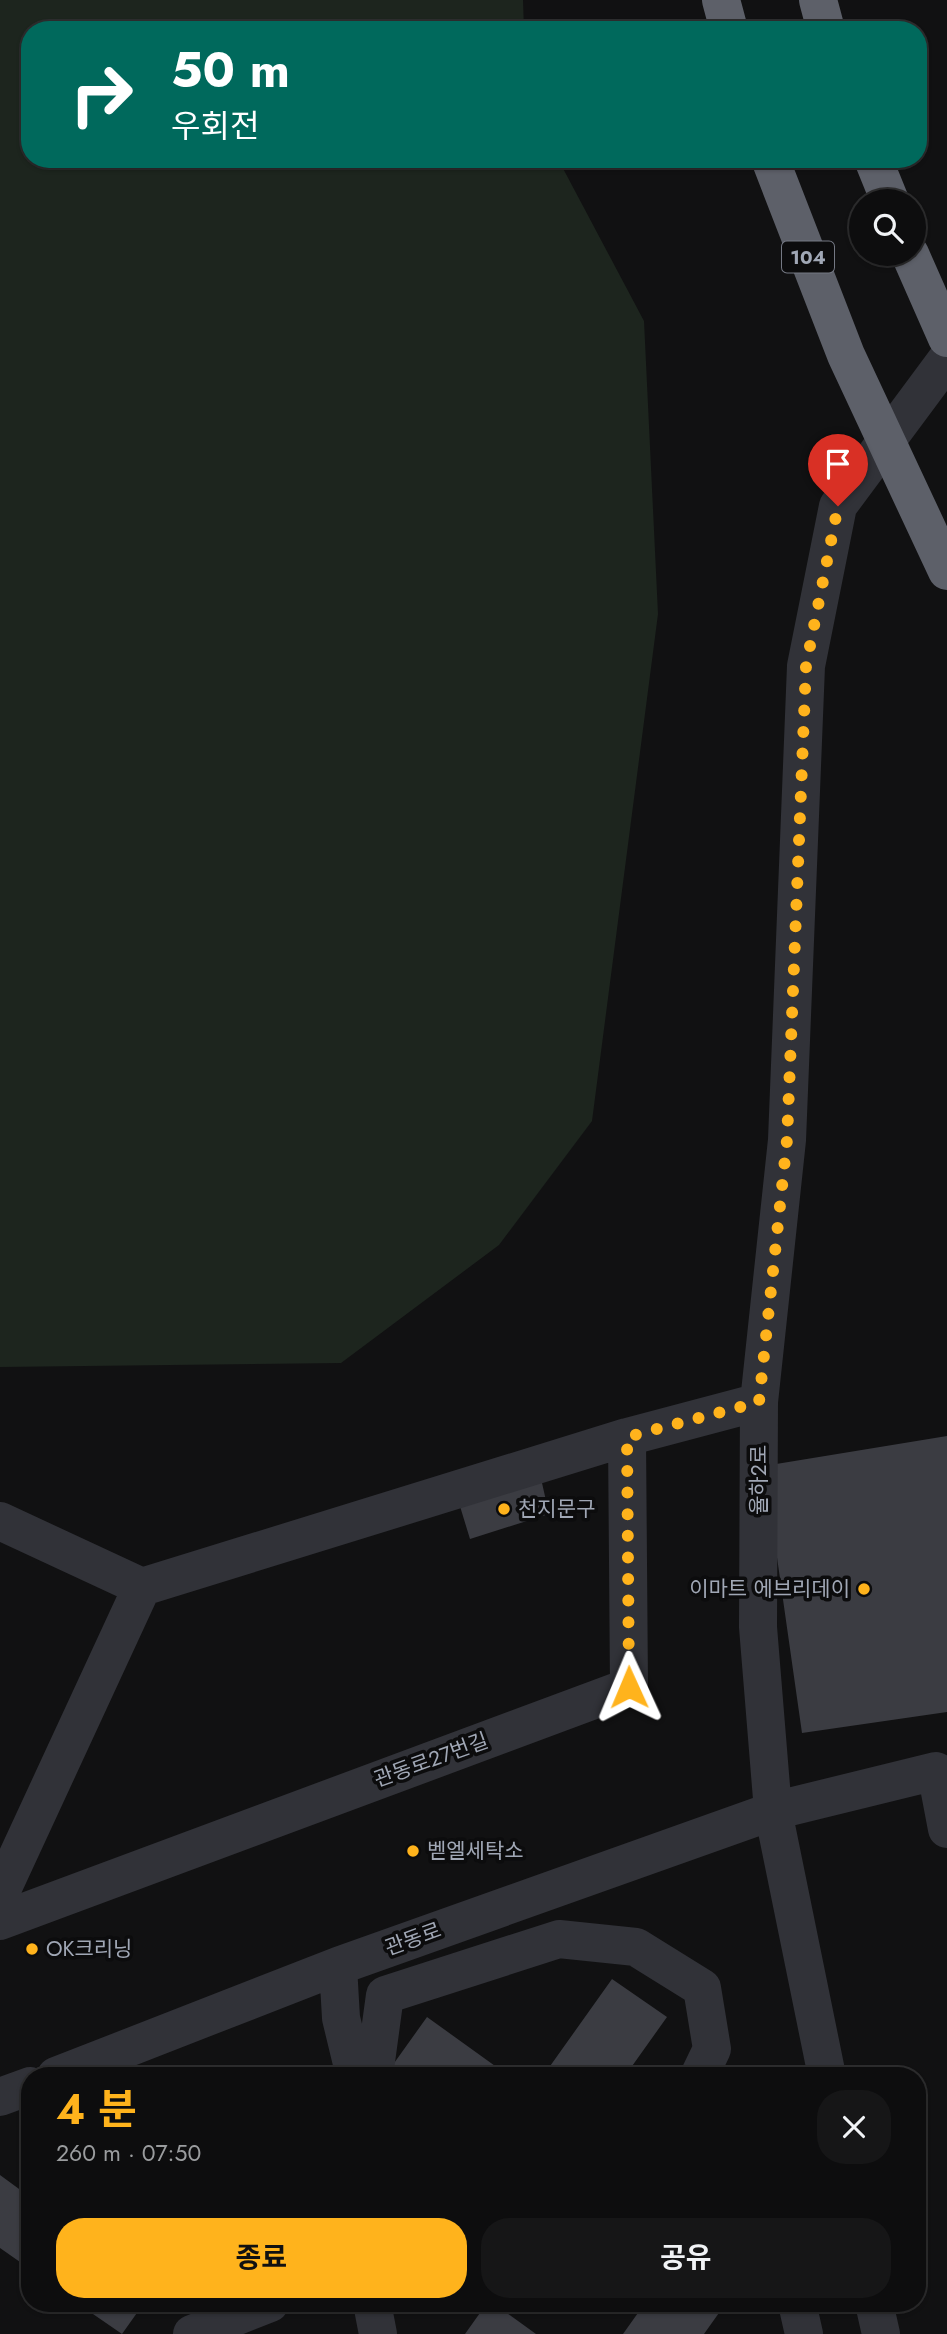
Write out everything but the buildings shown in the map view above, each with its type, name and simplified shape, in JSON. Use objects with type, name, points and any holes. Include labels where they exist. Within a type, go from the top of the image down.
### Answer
[{"type":"highway","points":[[721,0],[727,21]]},
{"type":"highway","points":[[818,0],[824,21]]},
{"type":"highway","name":"104","points":[[773,168],[846,355],[947,571]]},
{"type":"highway","points":[[877,168],[885,189]]},
{"type":"highway","points":[[915,266],[947,338]]},
{"type":"street","name":"율하2로","points":[[825,2067],[773,1811],[758,1627],[759,1402],[787,1140],[806,666],[838,506],[947,359]]},
{"type":"street","points":[[0,1521],[142,1587],[627,1437],[759,1402]]},
{"type":"street","name":"관동로27번길","points":[[0,1921],[629,1687],[627,1437]]},
{"type":"street","points":[[0,1894],[142,1587]]},
{"type":"street","name":"관동로","points":[[79,2067],[338,1966],[773,1811],[936,1771],[947,1829]]},
{"type":"street","points":[[375,2067],[384,1995],[559,1939],[636,1947],[702,1988],[712,2049],[703,2067]]},
{"type":"street","points":[[338,1966],[341,2018],[353,2067]]},
{"type":"street","points":[[0,2097],[21,2089]]},
{"type":"street","points":[[192,2334],[247,2312]]},
{"type":"street","points":[[374,2312],[378,2334]]},
{"type":"street","points":[[799,2312],[804,2334]]},
{"type":"street","points":[[876,2312],[881,2334]]},
{"type":"shaded area","points":[[0,0],[523,0],[524,21],[21,21],[21,168],[563,168],[644,321],[658,614],[592,1121],[499,1245],[341,1363],[0,1367]]},
{"type":"place","name":"천지문구","points":[[504,1509]]},
{"type":"place","name":"이마트 에브리데이","points":[[864,1589]]},
{"type":"place","name":"벧엘세탁소","points":[[413,1851]]},
{"type":"place","name":"OK크리닝","points":[[32,1949]]},
{"type":"route","points":[[629,1687],[627,1437],[759,1402],[787,1140],[806,666],[838,506]]}]
